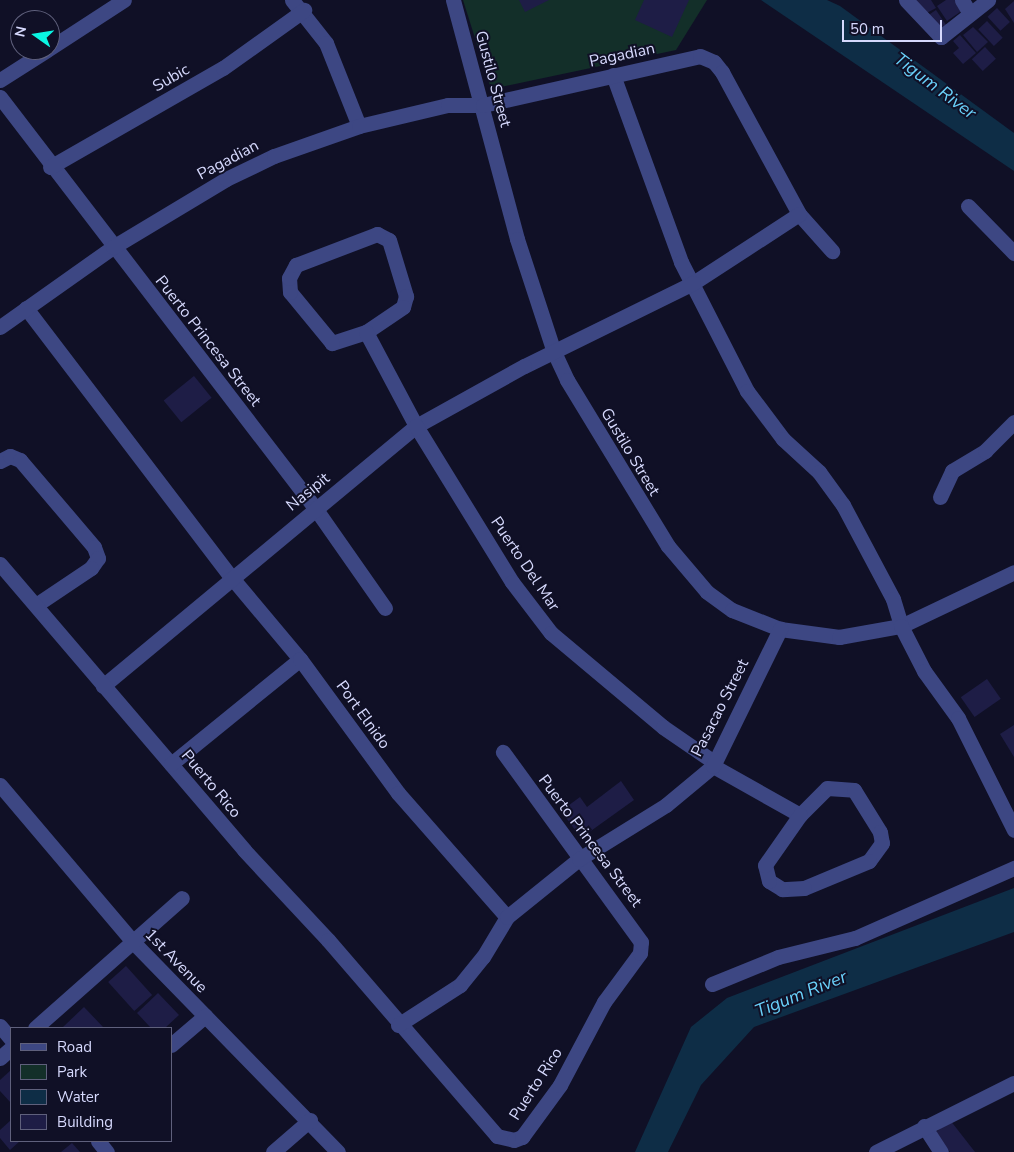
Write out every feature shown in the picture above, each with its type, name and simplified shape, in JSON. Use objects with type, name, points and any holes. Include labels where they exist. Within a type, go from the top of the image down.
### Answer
[{"type":"street","points":[[60,42],[124,0]]},
{"type":"street","points":[[292,0],[304,10],[338,68],[359,126]]},
{"type":"street","name":"Gustilo Street","points":[[453,0],[483,104],[517,240],[554,352],[566,380],[631,488],[690,573],[707,592],[732,610],[780,628],[839,637],[901,626],[1013,575]]},
{"type":"street","points":[[906,0],[941,37],[988,0]]},
{"type":"street","points":[[962,0],[970,14]]},
{"type":"street","name":"Subic","points":[[50,167],[223,68],[304,10]]},
{"type":"street","name":"Pagadian","points":[[0,327],[113,247],[226,179],[274,156],[359,126],[448,105],[483,104],[700,56],[714,62],[799,214],[832,251]]},
{"type":"street","points":[[0,80],[32,60]]},
{"type":"street","points":[[613,75],[681,262],[762,415],[819,472],[843,504],[893,599],[901,626],[924,671],[958,718],[1014,830]]},
{"type":"street","name":"Puerto Princesa Street","points":[[0,98],[50,167],[315,508],[385,608]]},
{"type":"street","points":[[968,206],[1014,253]]},
{"type":"street","points":[[554,352],[693,283],[799,214]]},
{"type":"street","points":[[377,234],[389,240],[406,296],[403,307],[366,332],[332,343],[290,292],[289,278],[296,265],[377,234]]},
{"type":"street","name":"Port Elnido","points":[[26,308],[232,578],[300,659],[398,793],[507,917]]},
{"type":"street","name":"Puerto Del Mar","points":[[366,332],[416,426],[512,582],[551,633],[647,715],[714,764],[800,815]]},
{"type":"street","name":"Nasipit","points":[[103,686],[416,426],[554,352]]},
{"type":"street","points":[[940,497],[952,471],[985,451],[1014,422]]},
{"type":"street","points":[[0,461],[10,456],[20,460],[94,547],[98,558],[90,568],[36,606]]},
{"type":"street","name":"Puerto Rico","points":[[0,564],[103,686],[497,1136],[514,1140],[522,1137],[560,1085],[604,1002],[640,953]]},
{"type":"street","name":"Pasacao Street","points":[[579,859],[666,805],[714,764],[780,628]]},
{"type":"street","points":[[171,764],[300,659]]},
{"type":"street","name":"Puerto Princesa Street","points":[[503,752],[579,859],[636,931],[640,953]]},
{"type":"street","name":"1st Avenue","points":[[0,785],[134,943],[310,1120],[338,1152]]},
{"type":"street","points":[[827,788],[854,790],[880,832],[882,843],[868,861],[804,888],[782,889],[769,881],[764,865],[800,815],[827,788]]},
{"type":"street","points":[[398,1025],[460,985],[483,957],[507,917],[579,859]]},
{"type":"street","points":[[712,984],[778,958],[855,938],[1014,868]]},
{"type":"street","points":[[35,1027],[134,943],[182,898]]},
{"type":"street","points":[[172,1044],[205,1016]]},
{"type":"street","points":[[0,1026],[10,1038]]},
{"type":"street","points":[[0,1058],[10,1049]]},
{"type":"street","points":[[876,1152],[924,1126],[1014,1083]]},
{"type":"street","points":[[273,1152],[310,1120]]},
{"type":"street","points":[[924,1126],[941,1152]]},
{"type":"street","points":[[99,1142],[107,1152]]},
{"type":"green space","points":[[463,0],[707,0],[676,50],[491,89]]},
{"type":"water","name":"Tigum River","points":[[761,0],[827,0],[840,6],[1014,133],[1014,171]]},
{"type":"water","name":"Tigum River","points":[[1014,888],[1014,932],[754,1027],[701,1085],[668,1152],[635,1152],[691,1027],[727,998]]},
{"type":"building","points":[[519,0],[549,0],[525,12]]},
{"type":"building","points":[[644,0],[689,0],[672,37],[635,20]]},
{"type":"building","points":[[910,0],[931,0],[936,8],[921,16]]},
{"type":"building","points":[[946,0],[957,0],[963,10],[947,21],[937,6]]},
{"type":"building","points":[[1014,1],[1014,23],[1005,9]]},
{"type":"building","points":[[997,8],[1010,22],[1000,31],[987,17]]},
{"type":"building","points":[[936,10],[948,28],[938,36],[925,17]]},
{"type":"building","points":[[987,21],[1003,38],[994,46],[978,29]]},
{"type":"building","points":[[973,27],[988,42],[977,52],[963,35]]},
{"type":"building","points":[[960,35],[976,53],[963,64],[953,53],[959,48],[953,41]]},
{"type":"building","points":[[985,47],[996,59],[983,71],[972,59]]},
{"type":"building","points":[[194,376],[212,398],[181,422],[164,401]]},
{"type":"building","points":[[987,679],[1001,699],[975,717],[961,697]]},
{"type":"building","points":[[1014,725],[1014,757],[1000,734]]},
{"type":"building","points":[[621,781],[634,800],[581,838],[561,811],[580,797],[587,807]]},
{"type":"building","points":[[126,966],[152,995],[134,1011],[108,982]]},
{"type":"building","points":[[158,993],[179,1015],[166,1027],[150,1027],[137,1013]]},
{"type":"building","points":[[84,1007],[103,1027],[63,1027]]},
{"type":"building","points":[[10,1071],[10,1102],[0,1091],[0,1080]]},
{"type":"building","points":[[950,1120],[975,1152],[950,1152],[935,1133]]},
{"type":"building","points":[[10,1121],[10,1142],[19,1142],[10,1150],[0,1138],[0,1130]]},
{"type":"building","points":[[72,1143],[80,1152],[61,1152]]}]
